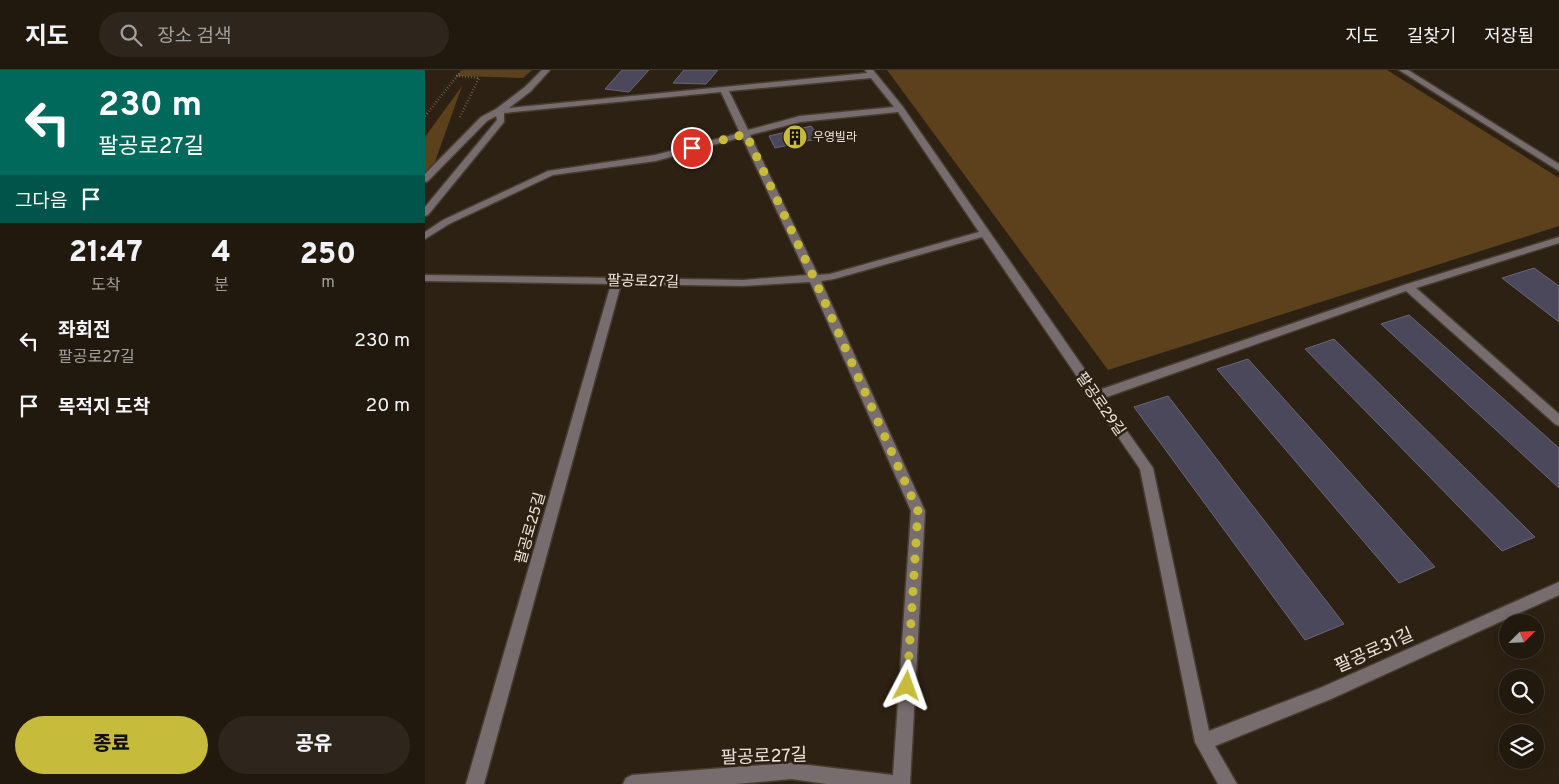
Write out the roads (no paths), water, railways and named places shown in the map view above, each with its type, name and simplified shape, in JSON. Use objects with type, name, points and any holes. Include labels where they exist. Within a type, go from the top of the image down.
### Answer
[{"type":"street","points":[[425,179],[484,119],[499,111],[528,89],[546,70]]},
{"type":"street","points":[[1403,70],[1559,168]]},
{"type":"street","points":[[499,111],[724,90],[871,72]]},
{"type":"street","name":"팔공로29길","points":[[871,72],[899,108],[1146,468],[1203,742],[1228,784]]},
{"type":"street","points":[[724,90],[814,278],[918,511],[901,784]]},
{"type":"street","points":[[425,236],[446,222],[551,173],[656,158],[800,119],[899,108]]},
{"type":"street","points":[[425,212],[501,120],[499,111]]},
{"type":"street","name":"팔공로27길","points":[[425,278],[743,283],[830,277],[985,233]]},
{"type":"street","points":[[1097,396],[1408,287],[1559,240]]},
{"type":"street","name":"팔공로25길","points":[[475,784],[617,281]]},
{"type":"street","points":[[1408,287],[1559,421]]},
{"type":"street","name":"팔공로31길","points":[[1203,742],[1325,694],[1559,588]]},
{"type":"street","name":"팔공로27길","points":[[632,784],[791,771],[896,784]]},
{"type":"place","name":"우영빌라","points":[[795,137]]}]
